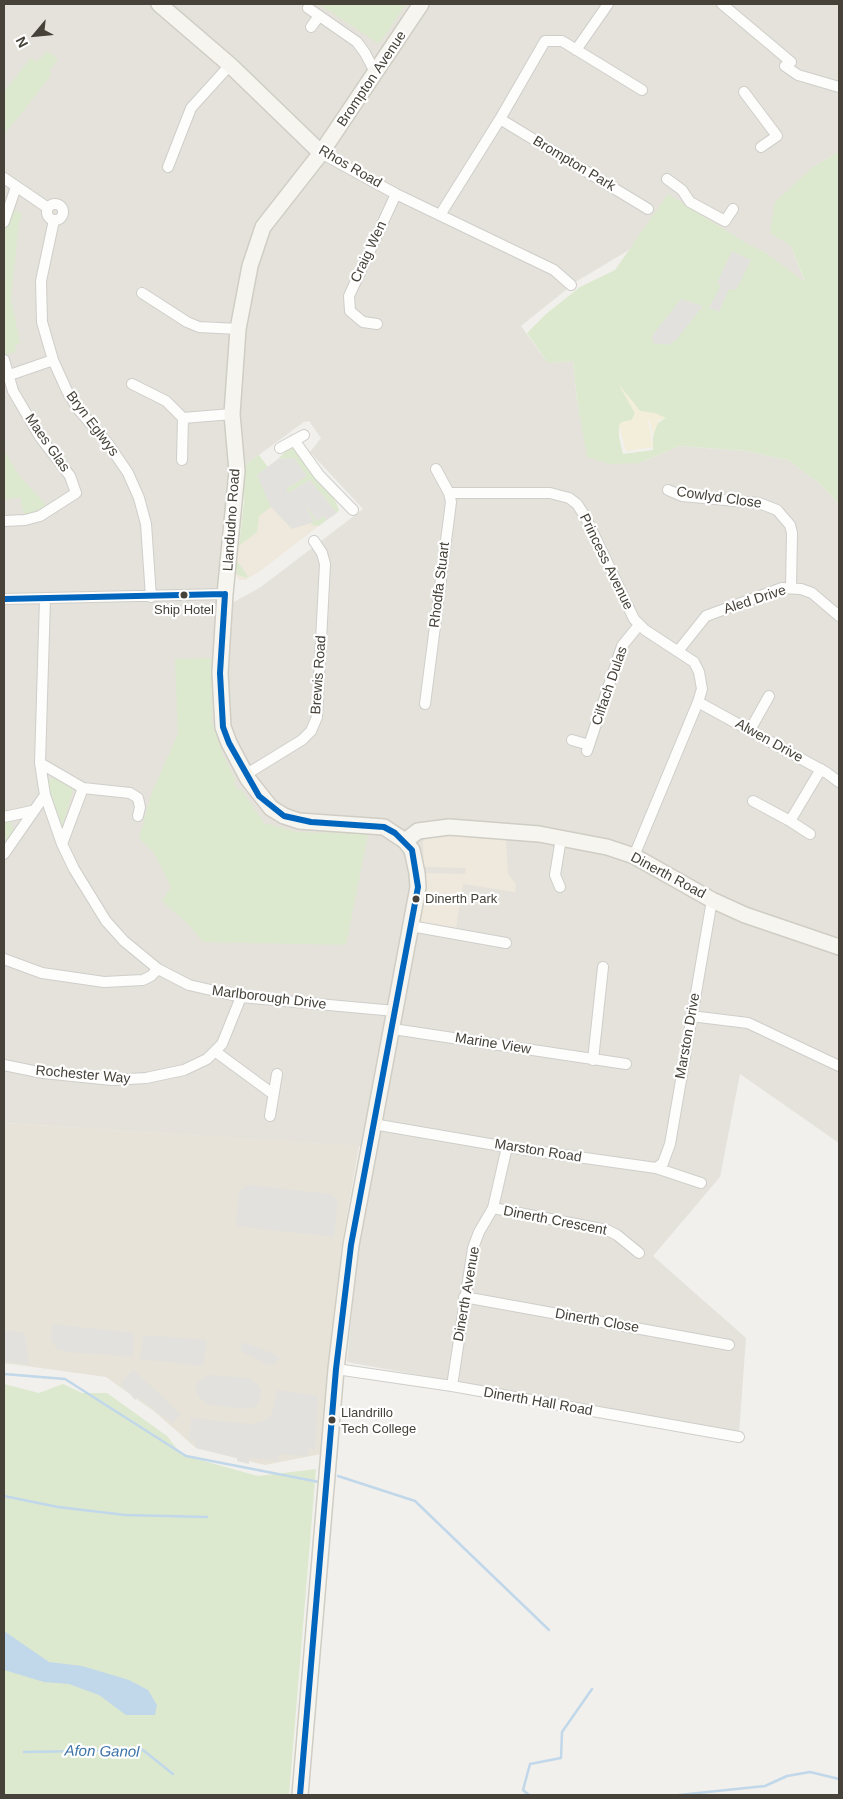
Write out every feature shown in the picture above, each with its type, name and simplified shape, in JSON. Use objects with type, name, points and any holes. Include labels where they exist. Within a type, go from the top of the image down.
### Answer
[{"type":"main road","name":"Rhos Road","points":[[159,4],[230,65],[321,153]]},
{"type":"main road","name":"Brompton Avenue","points":[[321,153],[376,74],[421,4]]},
{"type":"main road","name":"Llandudno Road","points":[[321,153],[263,227],[250,266],[238,330],[232,414],[237,471],[225,594],[220,673],[223,727],[245,775],[259,796],[284,816],[311,822],[384,827],[405,841]]},
{"type":"main road","name":"Dinerth Road","points":[[405,841],[418,831],[449,827],[510,830],[607,847],[634,856],[712,900],[745,915],[839,947]]},
{"type":"main road","points":[[300,1795],[336,1369],[352,1245],[418,887],[412,850],[405,841]]},
{"type":"street","points":[[576,50],[608,4]]},
{"type":"street","points":[[722,4],[798,75],[839,87]]},
{"type":"street","points":[[308,8],[361,47],[376,74]]},
{"type":"street","points":[[311,27],[319,16]]},
{"type":"street","points":[[440,215],[500,119],[545,40],[562,41],[642,90]]},
{"type":"street","points":[[168,167],[191,108],[230,65]]},
{"type":"street","points":[[744,92],[777,136],[761,147]]},
{"type":"street","name":"Brompton Park","points":[[500,119],[648,209]]},
{"type":"street","name":"Rhos Road","points":[[321,153],[396,194],[554,270],[571,285]]},
{"type":"street","points":[[4,178],[48,208]]},
{"type":"street","points":[[667,179],[682,190],[690,202],[725,221],[733,209]]},
{"type":"street","points":[[4,222],[16,186]]},
{"type":"street","name":"Craig Wen","points":[[377,324],[363,322],[350,311],[349,296],[396,194]]},
{"type":"street","points":[[56,203],[63,208],[62,217],[54,220],[47,214],[48,208],[56,203]]},
{"type":"street","name":"Bryn Eglwys","points":[[54,220],[41,281],[42,322],[53,360],[78,409],[109,445],[128,473],[139,498],[146,524],[151,597]]},
{"type":"street","points":[[142,293],[187,322],[199,327],[238,330]]},
{"type":"street","points":[[4,360],[6,376],[53,360]]},
{"type":"street","name":"Maes Glas","points":[[4,522],[40,516],[76,492],[70,476],[27,416],[6,376]]},
{"type":"street","points":[[132,384],[166,401],[183,418],[182,460]]},
{"type":"street","points":[[183,418],[232,414]]},
{"type":"street","points":[[280,448],[304,435]]},
{"type":"street","points":[[294,440],[319,475],[353,510]]},
{"type":"street","name":"Rhodfa Stuart","points":[[425,704],[451,502],[449,493],[436,469]]},
{"type":"street","name":"Cowlyd Close","points":[[668,490],[681,499],[759,503],[777,510],[790,525],[792,533],[791,588]]},
{"type":"street","name":"Princess Avenue","points":[[449,493],[550,493],[570,498],[577,504],[586,518],[628,609],[639,625],[694,662],[699,672],[702,689],[698,702],[634,856]]},
{"type":"street","name":"Brewis Road","points":[[245,775],[302,740],[311,731],[317,717],[325,564],[322,553],[314,541]]},
{"type":"street","name":"Aled Drive","points":[[678,651],[706,616],[782,588],[812,593],[839,616]]},
{"type":"street","points":[[4,599],[225,594]]},
{"type":"street","name":"Marlborough Drive","points":[[45,599],[40,763],[45,795],[62,844],[84,888],[106,921],[124,941],[158,969],[189,985],[242,996],[395,1011]]},
{"type":"street","name":"Cilfach Dulas","points":[[572,740],[588,748],[622,646],[639,625]]},
{"type":"street","points":[[750,730],[769,696]]},
{"type":"street","name":"Alwen Drive","points":[[698,702],[821,769],[839,782]]},
{"type":"street","points":[[40,763],[83,788],[130,793],[138,798],[140,807],[138,816]]},
{"type":"street","points":[[790,821],[821,769]]},
{"type":"street","points":[[62,844],[83,788]]},
{"type":"street","points":[[4,854],[32,811],[45,795]]},
{"type":"street","points":[[753,801],[810,834]]},
{"type":"street","points":[[4,817],[32,811]]},
{"type":"street","points":[[561,838],[555,875],[561,889]]},
{"type":"street","name":"Marston Drive","points":[[656,1168],[663,1163],[670,1144],[712,900]]},
{"type":"street","points":[[411,926],[506,943]]},
{"type":"street","points":[[4,958],[42,973],[104,982],[143,980],[152,976],[158,969]]},
{"type":"street","points":[[593,1060],[603,967]]},
{"type":"street","name":"Rochester Way","points":[[4,1065],[65,1076],[128,1080],[184,1070],[216,1052],[227,1037],[242,996]]},
{"type":"street","points":[[691,1016],[748,1023],[839,1066]]},
{"type":"street","name":"Marine View","points":[[392,1029],[626,1064]]},
{"type":"street","points":[[216,1052],[273,1094]]},
{"type":"street","points":[[270,1116],[277,1074]]},
{"type":"street","name":"Marston Road","points":[[373,1124],[506,1147],[656,1168],[701,1183]]},
{"type":"street","name":"Dinerth Avenue","points":[[452,1386],[464,1297],[473,1248],[478,1232],[493,1208],[506,1147]]},
{"type":"street","name":"Dinerth Crescent","points":[[493,1208],[607,1230],[617,1234],[639,1253]]},
{"type":"street","name":"Dinerth Close","points":[[464,1297],[729,1345]]},
{"type":"street","name":"Dinerth Hall Road","points":[[336,1369],[452,1386],[739,1438]]},
{"type":"shaded area","points":[[4,4],[839,4],[839,152],[813,167],[791,246],[805,283],[763,251],[749,245],[648,225],[629,250],[577,281],[521,326],[548,363],[573,361],[577,401],[588,457],[639,463],[680,446],[746,451],[788,460],[819,483],[839,504],[839,1143],[740,1074],[720,1177],[653,1256],[746,1338],[739,1433],[347,1362],[368,1147],[4,1123]],"holes":[[[309,421],[321,438],[310,452],[363,509],[261,587],[234,602],[227,583],[237,471],[304,422]]]},
{"type":"shaded area","points":[[732,251],[751,260],[736,290],[729,289],[719,312],[709,308],[721,285],[717,283]]},
{"type":"shaded area","points":[[681,299],[703,306],[676,340],[668,345],[653,343],[652,336]]},
{"type":"shaded area","points":[[298,457],[338,511],[259,572],[245,580],[239,580],[234,572],[243,524],[244,501],[257,475],[278,459]]},
{"type":"shaded area","points":[[294,458],[307,476],[286,489],[288,493],[310,480],[337,513],[327,520],[324,516],[317,521],[304,503],[314,522],[292,529],[271,507],[257,475],[278,459]]},
{"type":"shaded area","points":[[430,837],[506,838],[508,874],[516,884],[515,892],[463,884],[456,928],[421,922],[418,917],[425,873],[465,874],[466,868],[424,867],[423,841]]},
{"type":"shaded area","points":[[4,1123],[359,1146],[341,1250],[321,1454],[265,1465],[196,1448],[155,1412],[106,1377],[4,1363]]},
{"type":"shaded area","points":[[248,1185],[332,1194],[338,1201],[334,1237],[236,1226],[239,1190]]},
{"type":"shaded area","points":[[53,1324],[134,1333],[133,1357],[66,1352],[56,1348],[51,1339]]},
{"type":"shaded area","points":[[4,1330],[25,1333],[29,1365],[4,1361]]},
{"type":"shaded area","points":[[143,1335],[207,1340],[203,1366],[140,1359]]},
{"type":"shaded area","points":[[243,1342],[270,1352],[280,1358],[274,1364],[269,1365],[240,1351]]},
{"type":"shaded area","points":[[133,1370],[181,1414],[172,1423],[138,1397],[135,1400],[120,1383]]},
{"type":"shaded area","points":[[207,1375],[249,1378],[258,1385],[261,1391],[259,1403],[255,1407],[243,1409],[206,1404],[197,1394],[196,1388],[198,1382]]},
{"type":"shaded area","points":[[277,1390],[318,1396],[315,1450],[309,1448],[307,1456],[279,1454],[278,1461],[249,1457],[249,1464],[237,1461],[237,1458],[196,1448],[195,1441],[189,1440],[191,1418],[253,1424],[265,1420],[271,1416]]},
{"type":"green space","points":[[319,4],[406,4],[379,44]]},
{"type":"green space","points":[[47,51],[58,59],[49,71],[52,74],[4,135],[4,92],[31,58],[37,62]]},
{"type":"green space","points":[[839,152],[839,504],[819,483],[788,460],[746,451],[680,446],[639,463],[610,464],[587,457],[577,400],[573,361],[548,363],[527,333],[546,314],[580,287],[615,270],[668,194],[749,245],[763,251],[805,282],[791,246],[770,233],[775,202],[813,167]],"holes":[[[620,386],[640,411],[665,418],[657,424],[653,436],[653,450],[623,454],[619,437],[619,426],[622,422],[632,420],[635,413]]]},
{"type":"green space","points":[[4,204],[22,214],[19,223],[11,298],[20,344],[15,345],[16,352],[4,355]]},
{"type":"green space","points":[[294,447],[336,502],[339,510],[337,513],[310,480],[288,493],[285,490],[307,476],[294,458],[278,459],[288,449]]},
{"type":"green space","points":[[4,451],[21,478],[51,510],[25,520],[20,497],[4,500]]},
{"type":"green space","points":[[259,455],[268,467],[267,494],[271,507],[259,516],[257,532],[239,546],[244,501],[241,468]]},
{"type":"green space","points":[[304,503],[317,520],[324,516],[327,520],[319,526],[310,525],[314,522]]},
{"type":"green space","points":[[238,562],[247,578],[235,574],[235,563]]},
{"type":"green space","points":[[211,658],[212,723],[223,755],[236,781],[234,783],[238,790],[241,789],[264,823],[297,832],[368,834],[346,945],[203,942],[188,924],[162,901],[171,887],[154,853],[139,838],[152,792],[178,734],[175,659]]},
{"type":"green space","points":[[54,778],[71,786],[73,791],[61,830],[47,781]]},
{"type":"green space","points":[[4,820],[10,822],[14,829],[4,844]]},
{"type":"green space","points":[[4,1384],[39,1393],[63,1384],[82,1393],[107,1393],[167,1436],[182,1455],[258,1476],[316,1469],[289,1795],[4,1795]]},
{"type":"sand","points":[[619,385],[640,411],[655,413],[666,418],[659,420],[653,436],[650,421],[648,421],[653,447],[626,451],[619,426],[622,422],[632,420],[635,413]]},
{"type":"water","points":[[4,1631],[49,1662],[82,1666],[129,1680],[148,1690],[157,1705],[155,1715],[126,1715],[99,1695],[69,1684],[44,1682],[4,1670]]},
{"type":"waterway","points":[[4,1374],[65,1379],[186,1456],[319,1482]]},
{"type":"waterway","points":[[338,1476],[415,1501],[549,1630]]},
{"type":"waterway","points":[[4,1496],[58,1507],[125,1515],[207,1517]]},
{"type":"waterway","points":[[529,1795],[523,1790],[530,1764],[561,1758],[562,1732],[592,1689]]},
{"type":"waterway","name":"Afon Ganol","points":[[24,1752],[143,1750],[173,1774]]},
{"type":"waterway","name":"Afon Ganol","points":[[679,1795],[765,1786],[787,1776],[810,1772],[839,1779]]},
{"type":"transit line","points":[[225,594],[220,673],[223,727],[229,743],[259,796],[284,816],[311,822],[384,827],[395,833],[412,850],[418,887],[351,1245],[336,1369],[300,1795]]},
{"type":"transit line","points":[[4,599],[225,594]]},
{"type":"place","name":"Ship Hotel","points":[[184,595]]},
{"type":"place","name":"Dinerth Park","points":[[416,899]]},
{"type":"place","name":"Llandrillo Tech College","points":[[332,1420]]}]
